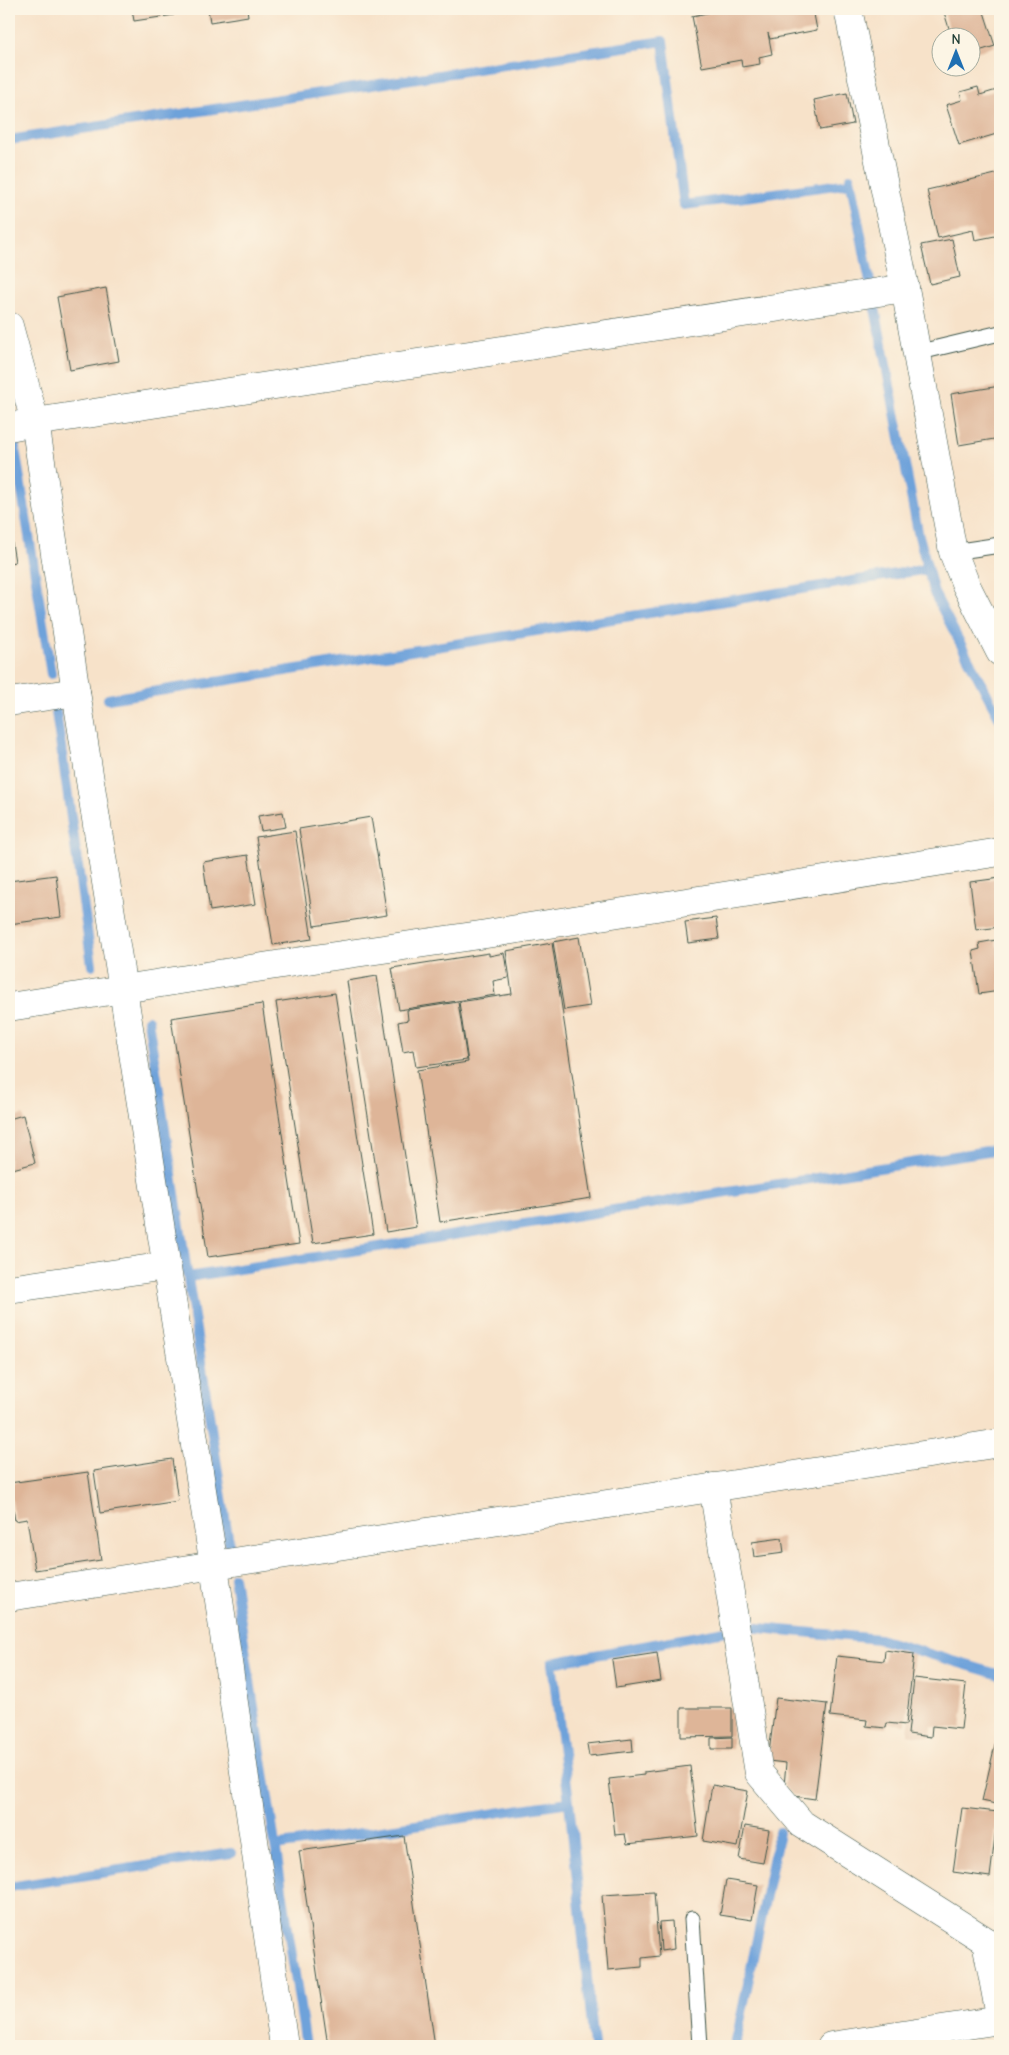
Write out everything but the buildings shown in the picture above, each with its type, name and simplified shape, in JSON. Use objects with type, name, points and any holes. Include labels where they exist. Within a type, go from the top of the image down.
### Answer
[{"type":"street","points":[[848,9],[897,289],[916,353],[953,552],[966,585],[1000,652]]},
{"type":"street","points":[[9,427],[897,289]]},
{"type":"street","points":[[9,326],[35,422],[214,1566],[284,2046]]},
{"type":"street","points":[[9,702],[76,692]]},
{"type":"street","points":[[9,1007],[1000,852]]},
{"type":"street","points":[[9,1289],[166,1266]]},
{"type":"street","points":[[10,1591],[214,1566],[1000,1443]]},
{"type":"street","points":[[713,1487],[758,1773],[802,1824],[986,1941],[1000,2016]]},
{"type":"street","points":[[831,2046],[1000,2020]]},
{"type":"lane","points":[[916,353],[1000,333]]},
{"type":"lane","points":[[953,552],[1000,545]]},
{"type":"lane","points":[[692,1919],[700,2046]]},
{"type":"waterway","points":[[9,140],[663,41],[684,205],[851,183]]},
{"type":"waterway","points":[[850,178],[918,532],[934,593],[1000,719]]},
{"type":"waterway","points":[[14,442],[51,674]]},
{"type":"waterway","points":[[108,699],[928,569]]},
{"type":"waterway","points":[[56,712],[92,965]]},
{"type":"waterway","points":[[148,1020],[229,1543]]},
{"type":"waterway","points":[[188,1277],[1000,1149]]},
{"type":"waterway","points":[[234,1577],[306,2046]]},
{"type":"waterway","points":[[748,1627],[879,1639],[1000,1675]]},
{"type":"waterway","points":[[275,1846],[569,1802],[552,1663],[725,1631]]},
{"type":"waterway","points":[[569,1802],[594,2046]]},
{"type":"waterway","points":[[735,2046],[779,1832]]},
{"type":"waterway","points":[[9,1887],[231,1853]]}]
